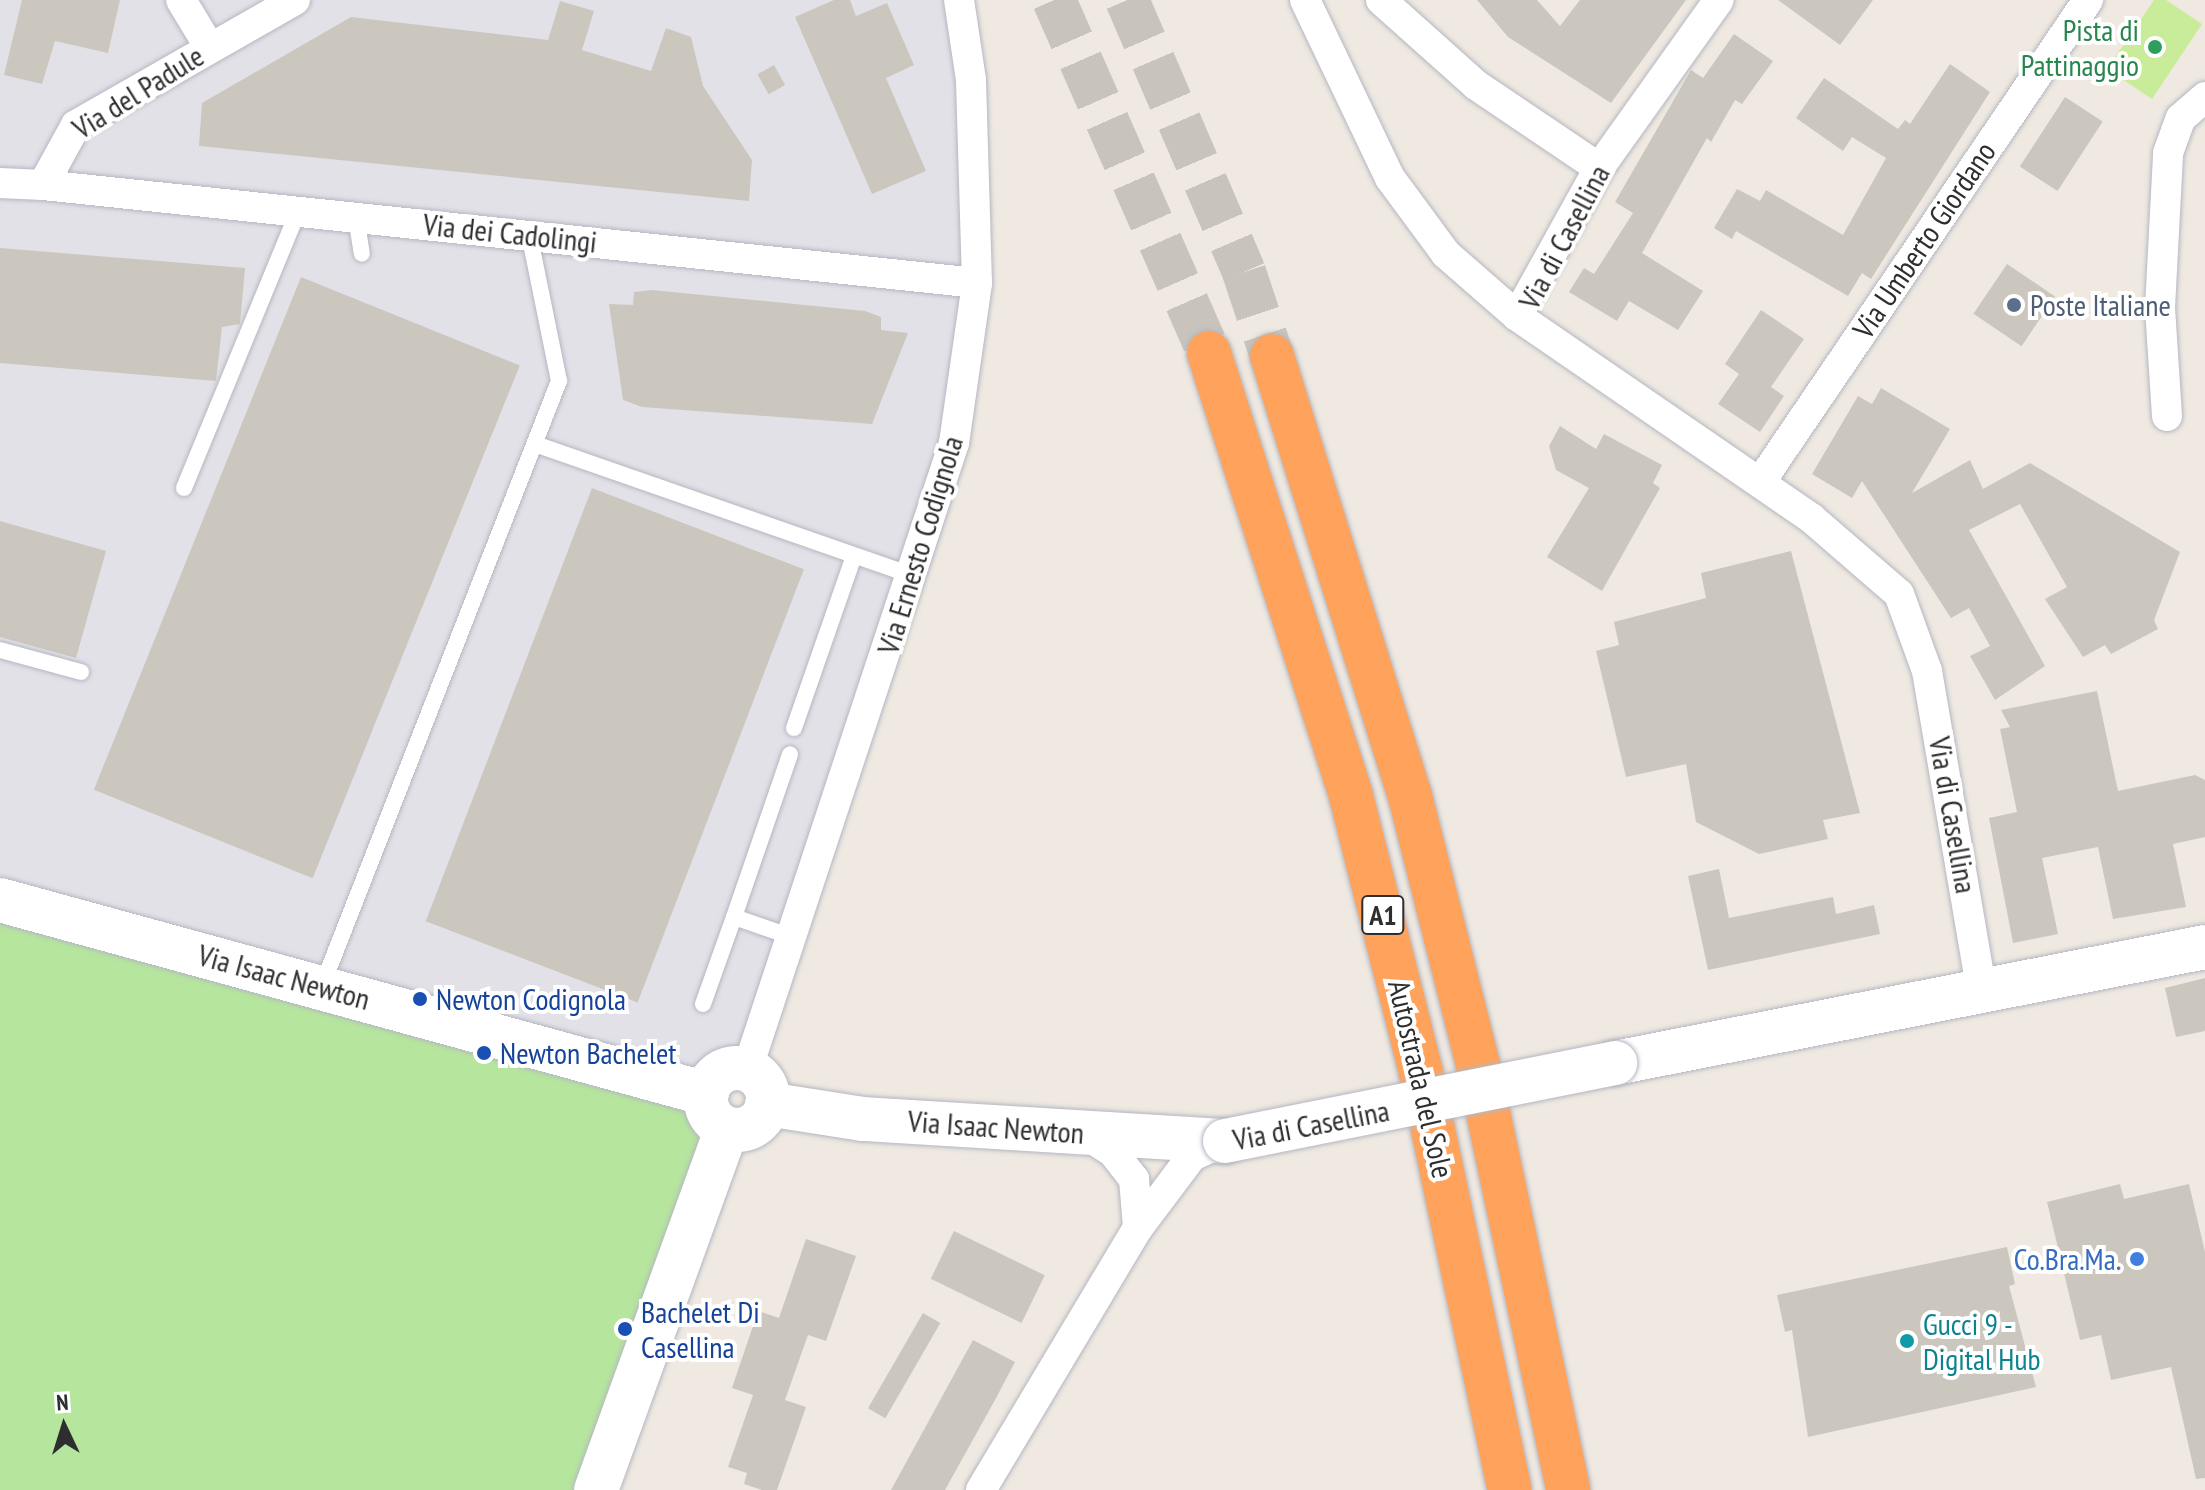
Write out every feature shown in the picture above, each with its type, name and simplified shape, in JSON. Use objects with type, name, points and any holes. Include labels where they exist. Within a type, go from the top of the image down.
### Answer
[{"type":"highway","name":"Autostrada del Sole","points":[[1209,353],[1355,812],[1510,1490]]},
{"type":"highway","name":"Autostrada del Sole","points":[[1272,356],[1410,796],[1478,1065],[1568,1490]]},
{"type":"street","points":[[181,0],[210,48]]},
{"type":"street","name":"Via del Padule","points":[[43,185],[76,125],[295,0]]},
{"type":"street","name":"Via Ernesto Codignola","points":[[757,1087],[789,936],[915,576],[954,443],[977,283],[971,80],[959,0]]},
{"type":"street","points":[[1305,0],[1363,129],[1409,208],[1446,254],[1517,316]]},
{"type":"street","points":[[1381,0],[1476,85],[1599,168]]},
{"type":"street","name":"Via di Casellina","points":[[981,1490],[1138,1228],[1192,1156],[1225,1141],[1982,992],[1927,671],[1906,607],[1866,560],[1761,481],[1517,316],[1599,168],[1719,0]]},
{"type":"street","name":"Via Umberto Giordano","points":[[1761,481],[2088,0]]},
{"type":"street","points":[[2167,416],[2160,308],[2168,153],[2181,118],[2205,97]]},
{"type":"street","points":[[0,183],[43,185]]},
{"type":"street","name":"Via dei Cadolingi","points":[[43,185],[977,283]]},
{"type":"street","name":"Via Isaac Newton","points":[[0,900],[322,987],[717,1111]]},
{"type":"street","points":[[1982,992],[2205,947]]},
{"type":"street","points":[[596,1490],[717,1111],[721,1073],[757,1087]]},
{"type":"street","name":"Via Isaac Newton","points":[[757,1087],[863,1119],[1225,1141]]},
{"type":"street","points":[[1080,1132],[1112,1151],[1134,1179],[1138,1228]]},
{"type":"lane","points":[[184,488],[298,211]]},
{"type":"lane","points":[[356,217],[362,254]]},
{"type":"lane","points":[[322,987],[559,381],[529,234]]},
{"type":"lane","points":[[535,444],[915,576]]},
{"type":"lane","points":[[794,728],[854,556]]},
{"type":"lane","points":[[0,650],[81,672]]},
{"type":"lane","points":[[703,1004],[790,754]]},
{"type":"lane","points":[[734,917],[789,936]]},
{"type":"shaded area","points":[[0,0],[959,0],[966,365],[736,1069],[715,1078],[0,900]]},
{"type":"green space","name":"Pista di Pattinaggio","points":[[2154,0],[2166,0],[2202,24],[2152,99],[2107,69]]},
{"type":"green space","points":[[0,900],[710,1115],[596,1490],[0,1490]]},
{"type":"building","points":[[22,0],[120,0],[108,53],[55,41],[42,84],[4,75]]},
{"type":"building","points":[[834,0],[850,0],[856,16],[887,3],[914,65],[886,78],[926,171],[872,194],[795,17]]},
{"type":"building","points":[[1477,0],[1537,0],[1560,26],[1580,0],[1686,0],[1611,103],[1508,37]]},
{"type":"building","points":[[1778,0],[1873,0],[1840,45]]},
{"type":"building","points":[[560,1],[594,11],[582,50],[651,71],[666,28],[691,37],[703,86],[752,160],[749,201],[199,146],[202,103],[351,17],[548,40]]},
{"type":"building","points":[[1734,34],[1773,61],[1742,104],[1735,100],[1711,142],[1707,138],[1642,253],[1703,291],[1678,330],[1629,301],[1617,321],[1569,292],[1584,268],[1594,274],[1633,213],[1615,202],[1691,70],[1703,78]]},
{"type":"building","points":[[1950,64],[1990,92],[1871,279],[1862,273],[1848,296],[1736,231],[1732,239],[1714,228],[1737,189],[1760,201],[1766,190],[1843,235],[1886,158],[1852,137],[1843,151],[1796,118],[1824,78],[1898,129],[1905,120],[1910,124]]},
{"type":"building","points":[[774,65],[785,85],[769,94],[757,74]]},
{"type":"building","points":[[2065,97],[2103,122],[2058,191],[2020,167]]},
{"type":"building","points":[[0,248],[245,268],[240,324],[222,327],[216,381],[0,363]]},
{"type":"building","name":"Poste Italiane","points":[[2007,264],[2055,296],[2022,346],[1973,314]]},
{"type":"building","points":[[301,277],[520,365],[313,878],[94,790]]},
{"type":"building","points":[[652,290],[865,311],[881,317],[881,330],[908,333],[872,424],[642,407],[623,400],[609,304],[633,305],[634,292]]},
{"type":"building","points":[[1761,310],[1804,339],[1771,387],[1784,396],[1760,432],[1718,404],[1739,374],[1725,364]]},
{"type":"building","points":[[1881,388],[1950,429],[1912,493],[1970,460],[1983,489],[2030,463],[2180,552],[2154,620],[2158,629],[2111,654],[2105,645],[2083,657],[2045,599],[2067,587],[2020,504],[1969,530],[2045,666],[1995,700],[1970,656],[1990,646],[1969,608],[1951,618],[1862,481],[1852,498],[1812,474],[1858,396],[1872,404]]},
{"type":"building","points":[[1560,426],[1596,449],[1604,434],[1662,465],[1653,483],[1660,488],[1602,591],[1547,557],[1589,488],[1556,470],[1549,446]]},
{"type":"building","points":[[592,488],[804,569],[638,1003],[426,921]]},
{"type":"building","points":[[0,521],[106,551],[76,658],[0,637]]},
{"type":"building","points":[[1791,551],[1860,813],[1823,820],[1828,839],[1759,854],[1696,822],[1686,764],[1626,777],[1596,651],[1619,645],[1614,622],[1706,598],[1701,573]]},
{"type":"building","points":[[2097,691],[2118,791],[2195,775],[2205,780],[2205,837],[2173,844],[2186,907],[2113,919],[2098,847],[2042,858],[2058,934],[2013,943],[1989,818],[2017,812],[2000,729],[2010,727],[2001,710]]},
{"type":"building","points":[[1719,869],[1729,918],[1833,897],[1836,914],[1874,905],[1880,934],[1708,970],[1688,876]]},
{"type":"building","points":[[2205,978],[2205,1031],[2176,1037],[2165,988]]},
{"type":"building","points":[[2120,1184],[2124,1199],[2189,1184],[2205,1252],[2205,1478],[2196,1479],[2171,1367],[2111,1380],[2101,1335],[2080,1340],[2047,1202]]},
{"type":"building","points":[[954,1231],[1045,1275],[1022,1323],[931,1279]]},
{"type":"building","points":[[806,1239],[856,1256],[826,1341],[808,1335],[785,1400],[806,1407],[777,1490],[762,1490],[744,1484],[747,1473],[728,1467],[753,1395],[732,1388],[758,1311],[779,1318]]},
{"type":"building","name":"Gucci 9 - Digital Hub","points":[[2007,1247],[2015,1284],[2009,1286],[2036,1387],[1808,1437],[1792,1330],[1785,1332],[1777,1295]]},
{"type":"building","points":[[923,1313],[940,1323],[885,1418],[868,1408]]},
{"type":"building","points":[[973,1340],[1015,1362],[995,1400],[945,1490],[891,1490]]},
{"type":"tunnel","points":[[1054,0],[1209,353]]},
{"type":"tunnel","points":[[1127,0],[1244,272],[1272,356]]},
{"type":"place","name":"Pista di Pattinaggio","points":[[2155,47]]},
{"type":"place","name":"Poste Italiane","points":[[2014,305]]},
{"type":"place","name":"Newton Codignola","points":[[420,999]]},
{"type":"place","name":"Newton Bachelet","points":[[484,1053]]},
{"type":"place","name":"Co.Bra.Ma.","points":[[2137,1259]]},
{"type":"place","name":"Bachelet Di Casellina","points":[[625,1329]]},
{"type":"place","name":"Gucci 9 - Digital Hub","points":[[1907,1341]]}]
